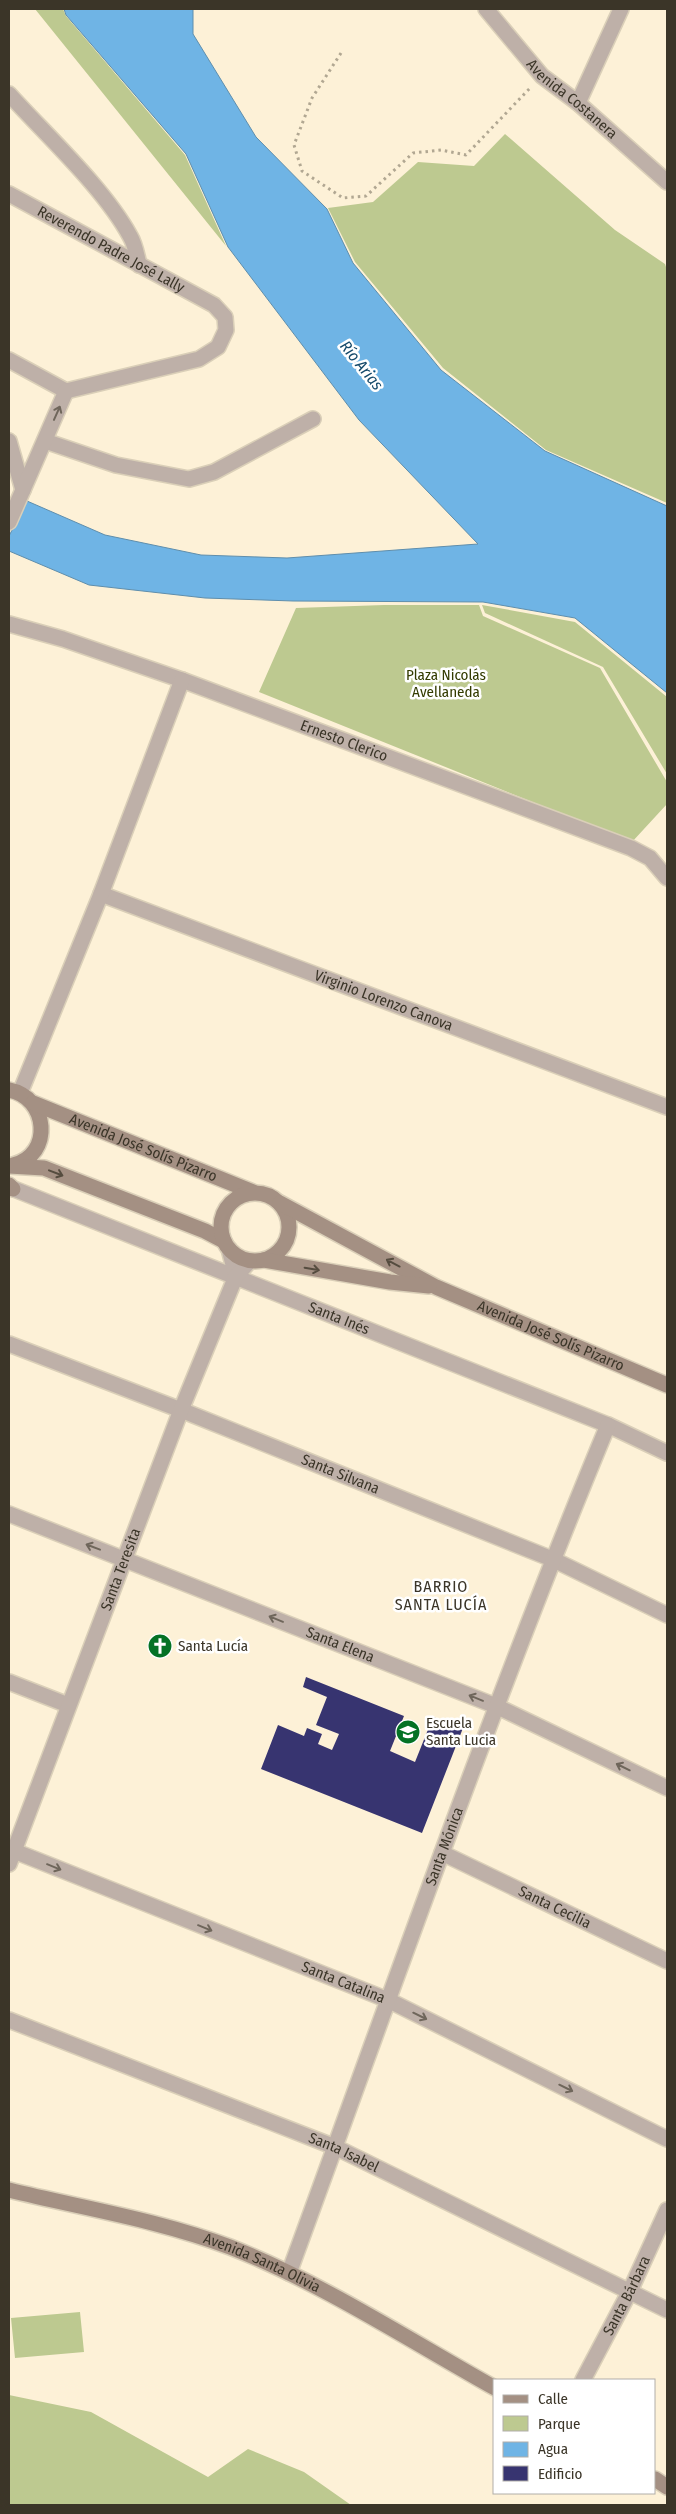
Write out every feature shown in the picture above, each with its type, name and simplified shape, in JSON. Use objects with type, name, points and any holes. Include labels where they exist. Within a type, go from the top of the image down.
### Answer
[{"type":"main road","name":"Avenida José Solís Pizarro","points":[[14,1092],[33,1103],[253,1192],[263,1193],[436,1287],[667,1385]]},
{"type":"main road","name":"Avenida José Solís Pizarro","points":[[9,1166],[29,1157],[37,1148],[41,1137],[41,1119],[33,1103]]},
{"type":"main road","name":"Avenida José Solís Pizarro","points":[[9,1166],[44,1168],[205,1231],[227,1245],[257,1260],[390,1282],[436,1287]]},
{"type":"main road","points":[[227,1245],[221,1220],[225,1209],[242,1195],[253,1192]]},
{"type":"main road","points":[[257,1260],[275,1255],[283,1247],[288,1236],[290,1224],[287,1213],[280,1203]]},
{"type":"main road","name":"Avenida Santa Olivia","points":[[9,2190],[174,2230],[228,2247],[289,2273],[493,2387]]},
{"type":"main road","points":[[656,2480],[667,2487]]},
{"type":"street","name":"Avenida Costanera","points":[[486,9],[542,76],[578,103],[667,182]]},
{"type":"street","points":[[578,103],[621,9]]},
{"type":"street","points":[[9,94],[89,181],[121,221],[132,238],[139,265]]},
{"type":"street","name":"Reverendo Padre José Lally","points":[[9,194],[214,305],[225,317],[226,330],[218,347],[199,359],[66,391]]},
{"type":"street","points":[[9,360],[66,391],[9,522]]},
{"type":"street","points":[[45,441],[116,465],[189,478],[214,472],[312,419]]},
{"type":"street","points":[[9,441],[20,497]]},
{"type":"street","name":"Ernesto Clerico","points":[[9,624],[63,639],[182,680],[631,848],[650,858],[667,878]]},
{"type":"street","points":[[14,1092],[101,894],[182,680]]},
{"type":"street","name":"Virginio Lorenzo Canova","points":[[101,894],[667,1107]]},
{"type":"street","name":"Santa Inés","points":[[10,1187],[608,1425],[667,1453]]},
{"type":"street","points":[[227,1245],[236,1276],[257,1260]]},
{"type":"street","name":"Santa Teresita","points":[[10,1855],[181,1410],[236,1276]]},
{"type":"street","name":"Santa Silvana","points":[[9,1344],[181,1410],[552,1560],[667,1615]]},
{"type":"street","name":"Santa Mónica","points":[[289,2273],[496,1706],[552,1560],[608,1425]]},
{"type":"street","name":"Santa Elena","points":[[9,1514],[496,1706],[667,1788]]},
{"type":"street","points":[[9,1682],[68,1705]]},
{"type":"street","name":"Santa Cecilia","points":[[442,1853],[667,1961]]},
{"type":"street","name":"Santa Catalina","points":[[10,1855],[388,2000],[667,2139]]},
{"type":"street","name":"Santa Isabel","points":[[9,2020],[335,2147],[667,2310]]},
{"type":"street","name":"Santa Bárbara","points":[[584,2379],[630,2291],[667,2210]]},
{"type":"path","points":[[341,53],[312,98],[294,146],[302,171],[343,198],[366,196],[412,153],[441,150],[466,155],[542,76]]},
{"type":"green space","points":[[35,9],[63,9],[66,16],[185,155],[226,246]]},
{"type":"green space","points":[[505,134],[615,230],[665,264],[667,270],[667,503],[546,450],[443,368],[355,262],[328,208],[373,202],[418,162],[474,166]]},
{"type":"green space","name":"Plaza Nicolás Avellaneda","points":[[384,605],[479,605],[483,616],[600,668],[667,782],[667,804],[632,842],[259,692],[296,608]]},
{"type":"green space","points":[[482,605],[575,622],[667,697],[667,774],[603,667],[485,613]]},
{"type":"green space","points":[[80,2312],[84,2352],[15,2358],[11,2318]]},
{"type":"green space","points":[[9,2395],[91,2412],[208,2477],[248,2449],[304,2472],[351,2505],[9,2505]]},
{"type":"water","name":"Río Arias","points":[[64,9],[193,9],[193,34],[256,137],[327,209],[353,263],[441,370],[545,451],[667,506],[667,693],[575,618],[483,602],[293,601],[205,598],[89,585],[9,551],[9,536],[27,501],[105,535],[201,555],[287,558],[478,544],[359,420],[228,247],[186,154],[66,15]]},
{"type":"building","points":[[306,1677],[404,1716],[390,1751],[415,1762],[433,1717],[463,1728],[422,1833],[261,1769],[278,1725],[304,1736],[307,1728],[322,1734],[318,1744],[332,1750],[339,1734],[316,1725],[327,1697],[303,1687]]},
{"type":"place","name":"Santa Lucía","points":[[160,1646]]},
{"type":"place","name":"Escuela Santa Lucia","points":[[408,1732]]},
{"type":"district","name":"BARRIO SANTA LUCÍA","points":[[441,1595]]}]
